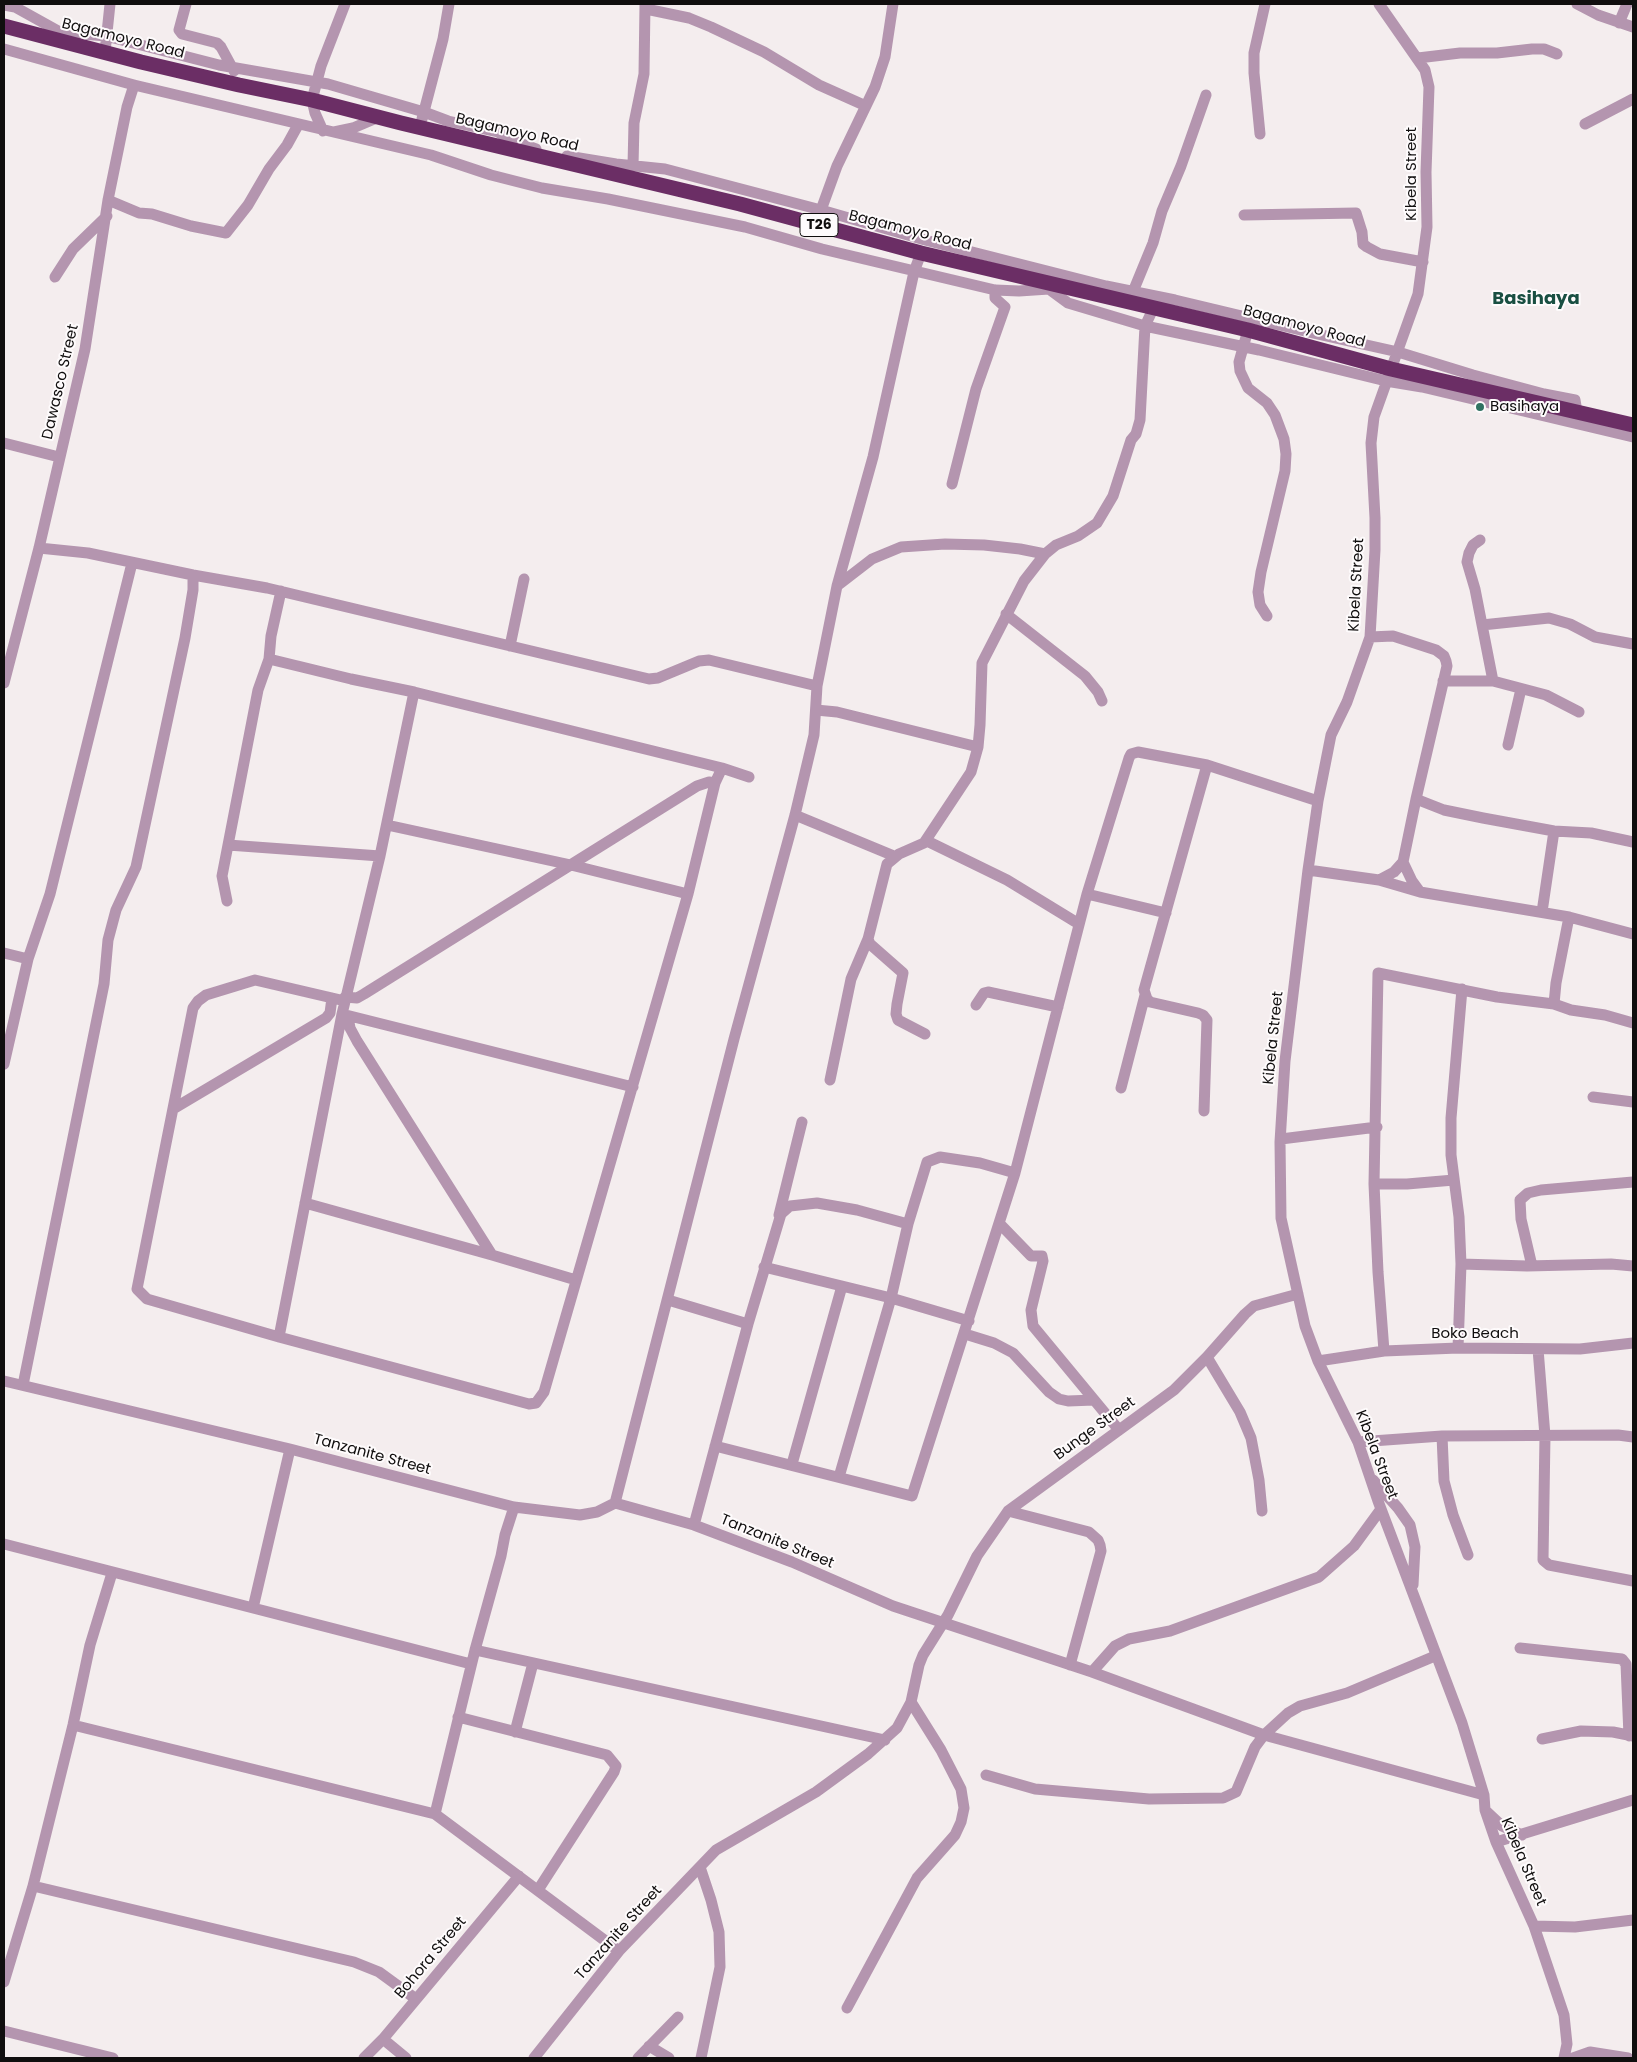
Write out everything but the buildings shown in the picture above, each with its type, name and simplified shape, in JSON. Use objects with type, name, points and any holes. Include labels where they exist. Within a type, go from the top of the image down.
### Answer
[{"type":"highway","name":"Bagamoyo Road","points":[[4,26],[239,85],[312,100],[420,128],[740,204],[1050,286],[1131,298],[1153,309],[1248,330],[1389,375],[1633,425]]},
{"type":"street","points":[[105,52],[110,4]]},
{"type":"street","points":[[186,4],[179,30],[182,34],[217,43],[232,67],[239,85]]},
{"type":"street","points":[[325,132],[315,113],[312,100],[321,66],[346,4]]},
{"type":"street","points":[[420,128],[443,39],[449,4]]},
{"type":"street","points":[[821,210],[837,166],[866,106],[885,57],[893,4]]},
{"type":"street","points":[[1260,134],[1254,53],[1265,4]]},
{"type":"street","name":"Kibela Street","points":[[1379,4],[1426,70],[1429,87],[1426,172],[1427,227],[1418,294],[1374,417],[1371,443],[1375,518],[1374,578],[1370,637],[1347,702],[1331,735],[1318,801],[1285,1061],[1280,1139],[1281,1218],[1305,1326],[1318,1361],[1358,1442],[1435,1656],[1462,1723],[1484,1795],[1484,1810],[1496,1842],[1534,1926],[1564,2015],[1567,2044],[1564,2058]]},
{"type":"street","points":[[1577,4],[1619,24],[1633,27]]},
{"type":"street","points":[[1619,24],[1627,4]]},
{"type":"street","points":[[4,5],[15,7],[60,32],[106,36],[232,67],[317,82],[424,112],[448,121],[498,132],[511,140],[534,148],[568,156],[665,169],[821,210],[1131,298],[1174,300],[1398,352],[1473,376],[1575,400],[1577,412]]},
{"type":"street","points":[[633,166],[634,123],[644,74],[645,6],[711,26],[764,52],[819,85],[866,106]]},
{"type":"street","points":[[4,49],[134,84],[246,110],[325,132],[431,155],[492,175],[542,188],[608,199],[745,227],[822,249],[995,290],[1019,291],[1050,286],[1068,303],[1146,326],[1389,375],[1422,387],[1633,437]]},
{"type":"street","points":[[1418,58],[1460,53],[1532,49],[1544,49],[1556,54]]},
{"type":"street","name":"Dawasco Street","points":[[4,683],[39,548],[85,349],[108,200],[127,107],[134,84]]},
{"type":"street","points":[[1131,298],[1153,243],[1162,211],[1181,166],[1206,95]]},
{"type":"street","points":[[1585,124],[1633,99]]},
{"type":"street","points":[[325,132],[353,128],[379,117]]},
{"type":"street","points":[[108,200],[139,213],[152,214],[192,226],[226,233],[248,205],[298,125]]},
{"type":"street","points":[[1244,216],[1356,213],[1363,244],[1366,247],[1380,254],[1423,262]]},
{"type":"street","points":[[55,276],[73,249],[107,216]]},
{"type":"street","points":[[615,1503],[732,1049],[795,815],[814,735],[816,686],[837,586],[873,457],[914,272],[921,253]]},
{"type":"street","points":[[952,484],[976,389],[1004,310],[1004,304],[995,298],[995,290]]},
{"type":"street","points":[[830,1080],[851,979],[868,938],[887,864],[894,856],[920,846],[927,841],[971,772],[978,747],[982,663],[1024,581],[1045,554],[1056,545],[1078,536],[1097,523],[1113,496],[1131,440],[1136,434],[1140,420],[1146,326],[1153,309]]},
{"type":"street","points":[[1248,330],[1240,362],[1243,380],[1248,388],[1267,403],[1275,415],[1284,439],[1286,454],[1284,472],[1258,592],[1260,605],[1267,616]]},
{"type":"street","points":[[4,443],[59,457]]},
{"type":"street","points":[[1480,540],[1473,546],[1467,562],[1475,589],[1493,681]]},
{"type":"street","points":[[837,586],[872,559],[901,547],[945,544],[984,545],[1020,548],[1045,554]]},
{"type":"street","points":[[39,548],[88,553],[281,591],[649,679],[658,678],[699,661],[709,660],[816,686]]},
{"type":"street","points":[[4,1064],[28,958],[50,894],[132,563]]},
{"type":"street","points":[[23,1384],[104,984],[108,940],[116,910],[136,867],[185,638],[193,590],[193,575]]},
{"type":"street","points":[[510,646],[524,579]]},
{"type":"street","points":[[227,901],[222,876],[258,690],[269,659],[271,636],[281,591]]},
{"type":"street","points":[[1006,614],[1085,676],[1098,692],[1102,701]]},
{"type":"street","points":[[1482,625],[1548,618],[1570,624],[1595,637],[1633,644]]},
{"type":"street","points":[[1370,637],[1393,636],[1441,652],[1447,666],[1403,862],[1394,872],[1379,880]]},
{"type":"street","points":[[269,659],[414,692],[722,768],[749,777]]},
{"type":"street","points":[[1443,681],[1493,681],[1546,695],[1579,712]]},
{"type":"street","points":[[1508,746],[1521,689]]},
{"type":"street","points":[[279,1337],[345,1016],[345,999],[387,825],[414,692]]},
{"type":"street","points":[[816,710],[837,712],[978,747]]},
{"type":"street","points":[[715,1446],[912,1496],[1015,1173],[1087,894],[1132,754],[1138,752],[1207,765],[1318,801]]},
{"type":"street","points":[[1121,1088],[1145,995],[1144,990],[1207,765]]},
{"type":"street","points":[[715,783],[709,782],[697,786],[357,998],[332,998],[255,980],[206,995],[198,1001],[193,1008],[137,1289],[147,1299],[279,1337],[529,1404],[536,1403],[544,1392],[688,894],[715,783],[722,768]]},
{"type":"street","points":[[1416,798],[1444,810],[1554,831],[1591,832],[1633,842]]},
{"type":"street","points":[[795,815],[894,856]]},
{"type":"street","points":[[387,825],[571,865],[688,894]]},
{"type":"street","points":[[1542,912],[1554,831]]},
{"type":"street","points":[[927,841],[1007,880],[1079,924]]},
{"type":"street","points":[[228,845],[380,856]]},
{"type":"street","points":[[1403,862],[1412,881],[1420,892]]},
{"type":"street","points":[[1308,870],[1379,880],[1420,892],[1569,917],[1633,934]]},
{"type":"street","points":[[1087,894],[1166,913]]},
{"type":"street","points":[[1554,1004],[1556,983],[1569,917]]},
{"type":"street","points":[[868,938],[870,944],[902,973],[896,1014],[898,1020],[925,1034]]},
{"type":"street","points":[[4,953],[28,958]]},
{"type":"street","points":[[1384,1351],[1374,1184],[1377,1127],[1378,972],[1497,997],[1554,1004],[1571,1010],[1605,1015],[1633,1023]]},
{"type":"street","points":[[1458,1348],[1461,1264],[1459,1217],[1451,1155],[1451,1118],[1462,989]]},
{"type":"street","points":[[976,1005],[984,994],[993,992],[1058,1007]]},
{"type":"street","points":[[1145,995],[1154,1004],[1198,1013],[1207,1020],[1204,1111]]},
{"type":"street","points":[[173,1109],[326,1018],[330,1013],[332,998]]},
{"type":"street","points":[[345,1016],[633,1087]]},
{"type":"street","points":[[345,1016],[357,1042],[492,1255]]},
{"type":"street","points":[[1593,1097],[1633,1102]]},
{"type":"street","points":[[694,1525],[778,1220],[802,1122]]},
{"type":"street","points":[[1280,1139],[1377,1127]]},
{"type":"street","points":[[839,1476],[890,1298],[908,1224],[927,1162],[932,1158],[940,1157],[1015,1173]]},
{"type":"street","points":[[1374,1184],[1407,1184],[1454,1180]]},
{"type":"street","points":[[1532,1266],[1521,1219],[1520,1200],[1528,1193],[1541,1190],[1633,1182]]},
{"type":"street","points":[[778,1220],[785,1209],[790,1206],[816,1203],[856,1210],[908,1224]]},
{"type":"street","points":[[305,1204],[576,1280]]},
{"type":"street","points":[[1000,1223],[1031,1256],[1042,1256],[1043,1261],[1030,1310],[1034,1326],[1119,1430]]},
{"type":"street","points":[[1461,1264],[1532,1266],[1611,1264],[1633,1266]]},
{"type":"street","points":[[764,1267],[890,1298],[969,1321]]},
{"type":"street","points":[[792,1464],[842,1286]]},
{"type":"street","name":"Bunge Street","points":[[942,1624],[978,1556],[1008,1511],[1174,1390],[1207,1358],[1254,1306],[1298,1294]]},
{"type":"street","points":[[668,1300],[748,1324]]},
{"type":"street","points":[[965,1334],[994,1343],[1013,1353],[1048,1392],[1059,1399],[1068,1401],[1094,1400]]},
{"type":"street","name":"Boko Beach","points":[[1318,1361],[1384,1351],[1458,1348],[1580,1349],[1633,1343]]},
{"type":"street","points":[[1538,1350],[1545,1436],[1543,1560],[1549,1566],[1633,1581]]},
{"type":"street","points":[[1207,1358],[1240,1412],[1251,1438],[1259,1480],[1262,1511]]},
{"type":"street","name":"Tanzanite Street","points":[[4,1381],[290,1449],[514,1507],[580,1515],[597,1512],[615,1503],[694,1525],[792,1562],[837,1584],[942,1624],[919,1664],[911,1702],[897,1728],[816,1792],[716,1850],[619,1951],[534,2058]]},
{"type":"street","points":[[1358,1442],[1442,1436],[1618,1435],[1633,1437]]},
{"type":"street","points":[[1442,1436],[1444,1481],[1453,1515],[1468,1555]]},
{"type":"street","points":[[253,1608],[290,1449]]},
{"type":"street","points":[[1370,1477],[1398,1508],[1410,1525],[1415,1547],[1413,1592]]},
{"type":"street","points":[[435,1814],[471,1664],[514,1507]]},
{"type":"street","points":[[1092,1672],[1115,1646],[1129,1639],[1170,1631],[1319,1576],[1354,1546],[1381,1509]]},
{"type":"street","points":[[1008,1511],[1089,1532],[1098,1540],[1101,1551],[1070,1665]]},
{"type":"street","points":[[4,1544],[471,1664]]},
{"type":"street","points":[[4,1982],[33,1886],[73,1726],[90,1645],[112,1573]]},
{"type":"street","points":[[942,1624],[1092,1672],[1264,1735],[1484,1795]]},
{"type":"street","points":[[1520,1648],[1622,1659],[1626,1664],[1631,1736],[1613,1732],[1581,1731],[1542,1738]]},
{"type":"street","points":[[475,1650],[884,1740]]},
{"type":"street","points":[[986,1774],[1035,1789],[1149,1799],[1223,1798],[1236,1792],[1256,1747],[1264,1735],[1288,1713],[1300,1706],[1347,1693],[1435,1656]]},
{"type":"street","points":[[515,1732],[533,1663]]},
{"type":"street","points":[[846,2008],[916,1878],[955,1835],[962,1822],[964,1808],[961,1789],[941,1750],[911,1702]]},
{"type":"street","points":[[458,1717],[607,1755],[616,1766],[614,1772],[538,1890]]},
{"type":"street","points":[[73,1726],[435,1814],[619,1951]]},
{"type":"street","points":[[1496,1842],[1633,1800]]},
{"type":"street","points":[[1484,1810],[1502,1826],[1522,1835]]},
{"type":"street","points":[[700,1867],[712,1900],[719,1932],[720,1967],[700,2058]]},
{"type":"street","name":"Bohora Street","points":[[364,2058],[519,1876]]},
{"type":"street","points":[[33,1886],[354,1962],[379,1972],[416,1999]]},
{"type":"street","points":[[1534,1926],[1575,1927],[1633,1920]]},
{"type":"street","points":[[638,2058],[678,2017]]},
{"type":"street","points":[[4,2031],[113,2058]]},
{"type":"street","points":[[383,2038],[406,2058]]},
{"type":"street","points":[[649,2046],[669,2058]]},
{"type":"street","points":[[1573,2058],[1590,2052],[1628,2058]]},
{"type":"place","name":"Basihaya","points":[[1480,407]]},
{"type":"district","name":"Basihaya","points":[[1536,299]]}]
